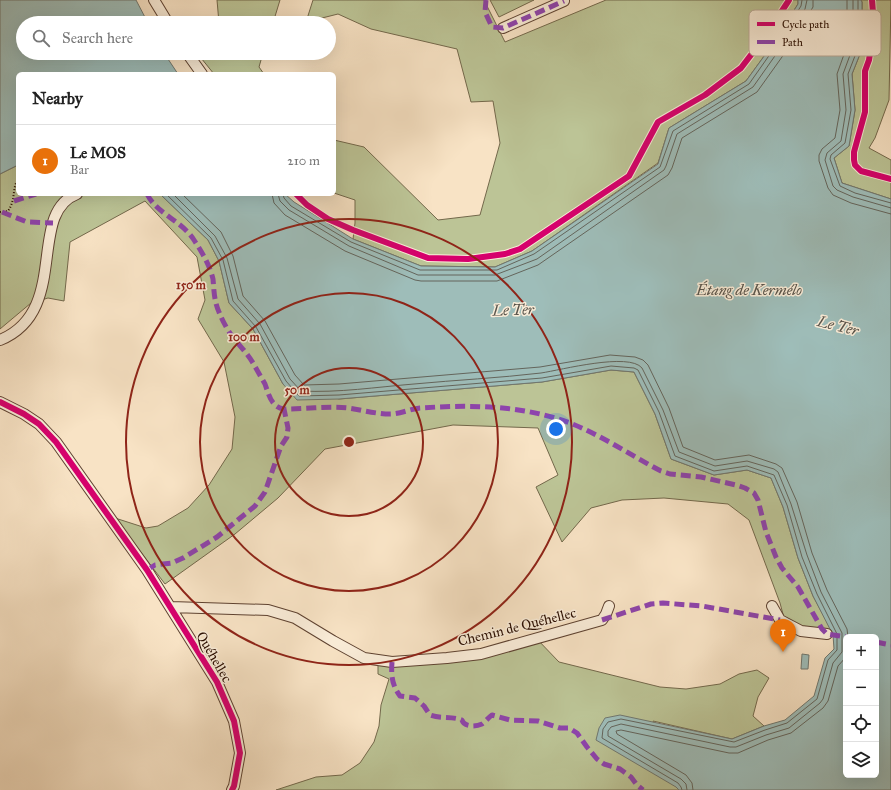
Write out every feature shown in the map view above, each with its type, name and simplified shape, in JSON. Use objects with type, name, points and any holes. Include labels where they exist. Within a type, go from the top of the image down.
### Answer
[{"type":"street","points":[[154,0],[164,16]]},
{"type":"street","points":[[503,28],[564,1]]},
{"type":"street","points":[[192,60],[201,72]]},
{"type":"street","points":[[0,340],[17,331],[32,314],[39,297],[44,278],[51,231],[55,216],[61,204],[71,196]]},
{"type":"street","name":"Quéhellec","points":[[0,402],[24,414],[34,421],[56,442],[147,570],[216,682],[234,721],[240,753],[232,790]]},
{"type":"street","name":"Chemin de Quéhellec","points":[[171,607],[268,610],[282,613],[296,618],[364,658],[392,662],[481,654],[602,620],[609,606]]},
{"type":"street","points":[[772,606],[780,620],[801,631],[827,634]]},
{"type":"path","points":[[0,212],[8,211],[11,207],[16,183]]},
{"type":"green space","points":[[217,0],[280,0],[275,16],[218,16]]},
{"type":"green space","points":[[313,0],[484,0],[505,42],[606,0],[798,0],[798,4],[794,10],[749,10],[749,56],[764,56],[746,81],[669,128],[658,163],[532,251],[495,267],[421,266],[353,239],[355,200],[336,194],[336,140],[364,147],[438,220],[480,215],[500,143],[493,101],[471,102],[457,49],[371,29],[338,14],[330,16],[308,16]]},
{"type":"green space","points":[[490,0],[534,0],[499,17]]},
{"type":"green space","points":[[861,0],[891,0],[889,100],[875,138],[869,148],[891,160],[891,199],[842,183],[834,158],[849,146],[855,110],[852,74],[859,56],[881,56],[881,10],[862,10]]},
{"type":"green space","points":[[203,60],[261,60],[259,67],[263,72],[212,72]]},
{"type":"green space","points":[[16,166],[16,196],[162,196],[208,240],[219,261],[229,303],[253,329],[283,384],[339,399],[542,382],[611,370],[634,372],[655,414],[671,459],[714,475],[747,470],[771,478],[783,507],[798,558],[813,596],[833,633],[822,629],[801,631],[784,618],[780,603],[749,520],[728,504],[664,498],[622,500],[591,508],[562,542],[536,487],[558,475],[538,428],[453,425],[325,449],[278,498],[235,534],[165,584],[115,518],[146,528],[158,526],[188,508],[209,485],[232,449],[235,417],[224,362],[198,319],[205,300],[197,257],[145,201],[70,242],[64,301],[48,298],[31,303],[0,329],[0,174]]},
{"type":"green space","points":[[535,637],[559,662],[660,687],[686,689],[720,684],[739,674],[757,670],[769,678],[758,697],[753,716],[764,726],[732,739],[653,721],[676,787],[679,790],[276,790],[316,777],[342,775],[360,763],[374,742],[379,726],[381,705],[389,679],[378,674],[378,662],[447,658]]},
{"type":"water","points":[[0,0],[136,0],[144,16],[16,16],[16,60],[169,60],[177,72],[16,72],[16,166],[0,174]]},
{"type":"water","name":"Étang de Kermélo","points":[[798,0],[861,0],[862,10],[794,10],[798,4]]},
{"type":"water","name":"Étang de Kermélo","points":[[764,56],[859,56],[852,74],[855,110],[849,146],[834,158],[842,183],[891,199],[891,790],[679,790],[596,740],[599,728],[605,718],[620,715],[732,739],[764,726],[785,720],[814,696],[825,658],[834,649],[833,635],[813,596],[798,558],[783,507],[771,478],[747,470],[714,475],[671,459],[655,414],[634,372],[611,370],[542,382],[339,399],[297,400],[283,384],[253,329],[229,303],[219,261],[208,240],[162,196],[287,196],[294,202],[353,239],[421,266],[495,267],[532,251],[658,164],[669,128],[746,81]]},
{"type":"water","points":[[802,654],[809,655],[808,669],[801,669]]},
{"type":"marked path","points":[[486,0],[485,12],[492,27],[503,28],[564,1]]},
{"type":"marked path","points":[[14,201],[30,196]]},
{"type":"marked path","points":[[148,196],[157,207],[189,233],[200,249],[212,274],[214,296],[220,315],[232,336],[246,352],[253,363],[265,384],[271,400],[276,406],[284,409],[340,407],[374,413],[390,414],[412,409],[454,406],[505,408],[555,418],[583,428],[661,471],[670,474],[701,477],[745,488],[754,493],[758,500],[766,532],[782,568],[798,587],[822,629],[827,634],[843,637]]},
{"type":"marked path","points":[[2,212],[27,222],[53,223]]},
{"type":"marked path","points":[[147,570],[155,565],[172,563],[183,558],[217,537],[255,506],[265,492],[281,446],[287,437],[288,428],[284,409]]},
{"type":"marked path","points":[[602,620],[651,604],[663,603],[702,606],[780,620]]},
{"type":"marked path","points":[[879,643],[891,645]]},
{"type":"marked path","points":[[392,662],[393,680],[395,688],[400,696],[415,698],[424,706],[430,715],[462,720],[465,724],[470,726],[482,724],[492,715],[510,720],[538,721],[560,728],[569,728],[577,733],[597,759],[604,764],[620,769],[631,777],[643,790]]},
{"type":"cycle path","points":[[783,10],[789,0]]},
{"type":"cycle path","points":[[872,0],[873,10]]},
{"type":"cycle path","points":[[298,196],[307,205],[328,219],[428,258],[468,259],[505,254],[520,249],[629,176],[658,122],[705,95],[741,68],[750,56]]},
{"type":"cycle path","points":[[870,56],[865,71],[865,112],[854,152],[854,160],[855,165],[861,171],[891,179]]},
{"type":"cycle path","points":[[0,402],[24,414],[39,424],[56,442],[147,570],[217,682],[234,721],[240,753],[232,790]]},
{"type":"place","name":"Le MOS","points":[[783,652]]},
{"type":"water label","name":"Le Ter","points":[[513,310]]},
{"type":"water label","name":"Le Ter","points":[[838,326]]}]
